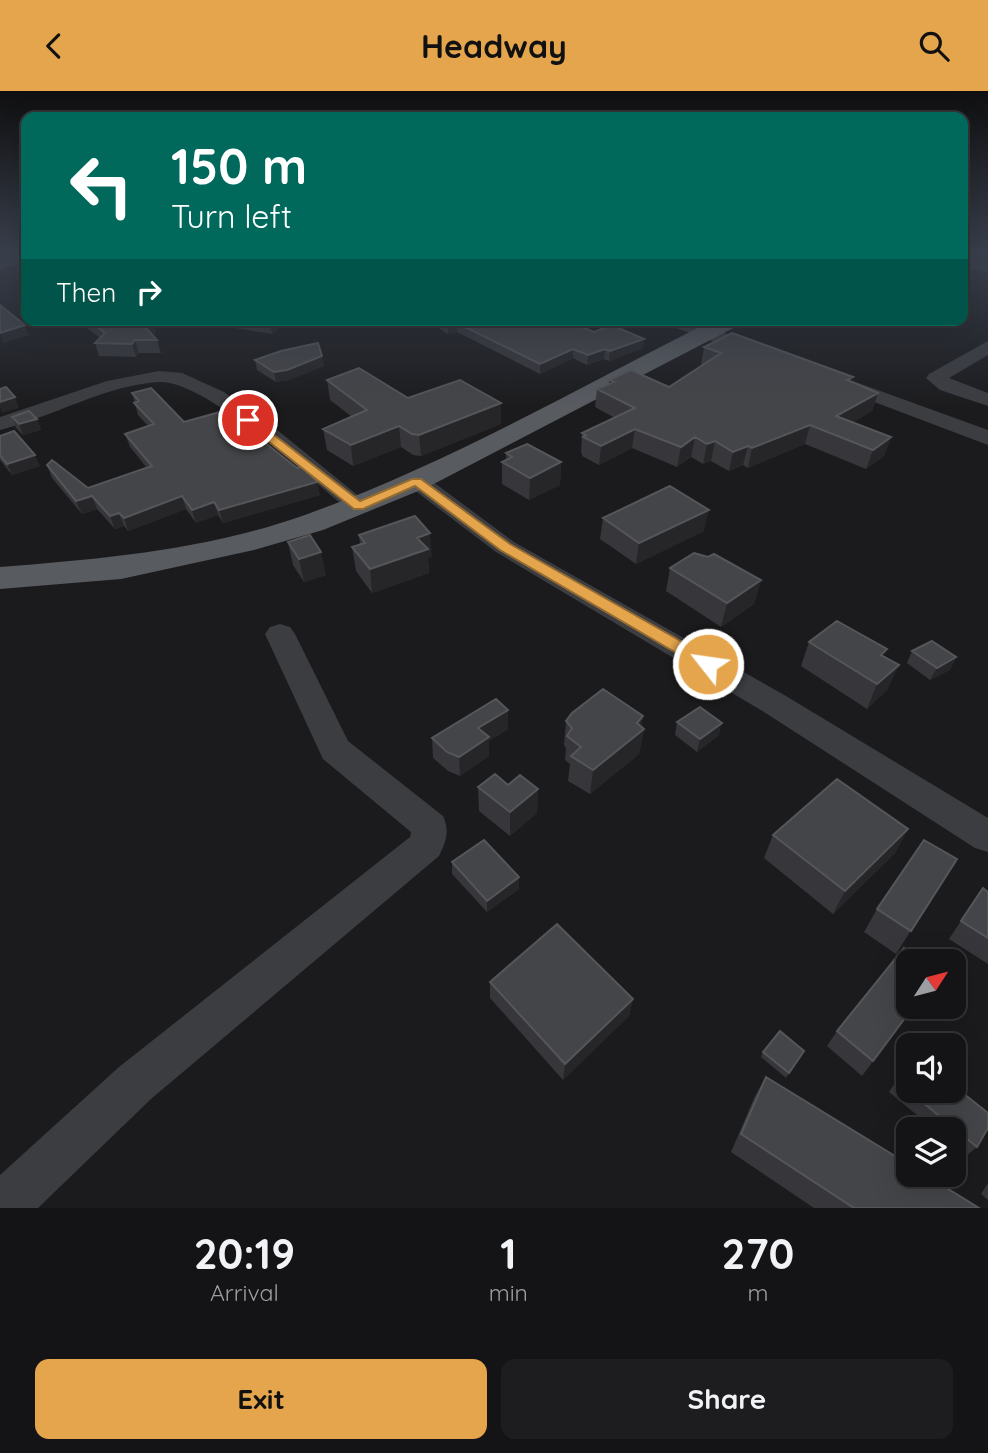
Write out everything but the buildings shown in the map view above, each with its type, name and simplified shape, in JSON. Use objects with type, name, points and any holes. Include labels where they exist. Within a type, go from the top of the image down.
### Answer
[{"type":"main road","points":[[0,578],[121,568],[254,540],[359,506],[417,481],[706,329]]},
{"type":"street","points":[[706,329],[779,359]]},
{"type":"street","points":[[988,347],[936,378],[947,386],[988,400]]},
{"type":"street","points":[[818,374],[988,439]]},
{"type":"street","points":[[0,424],[128,382],[175,377],[194,384],[229,405],[359,506]]},
{"type":"street","points":[[417,481],[505,547],[775,704],[988,837]]},
{"type":"street","points":[[7,1208],[14,1196],[135,1083],[426,845],[430,827],[335,750],[280,634]]},
{"type":"route","points":[[248,420],[359,506],[417,481],[505,547],[708,664]]}]
